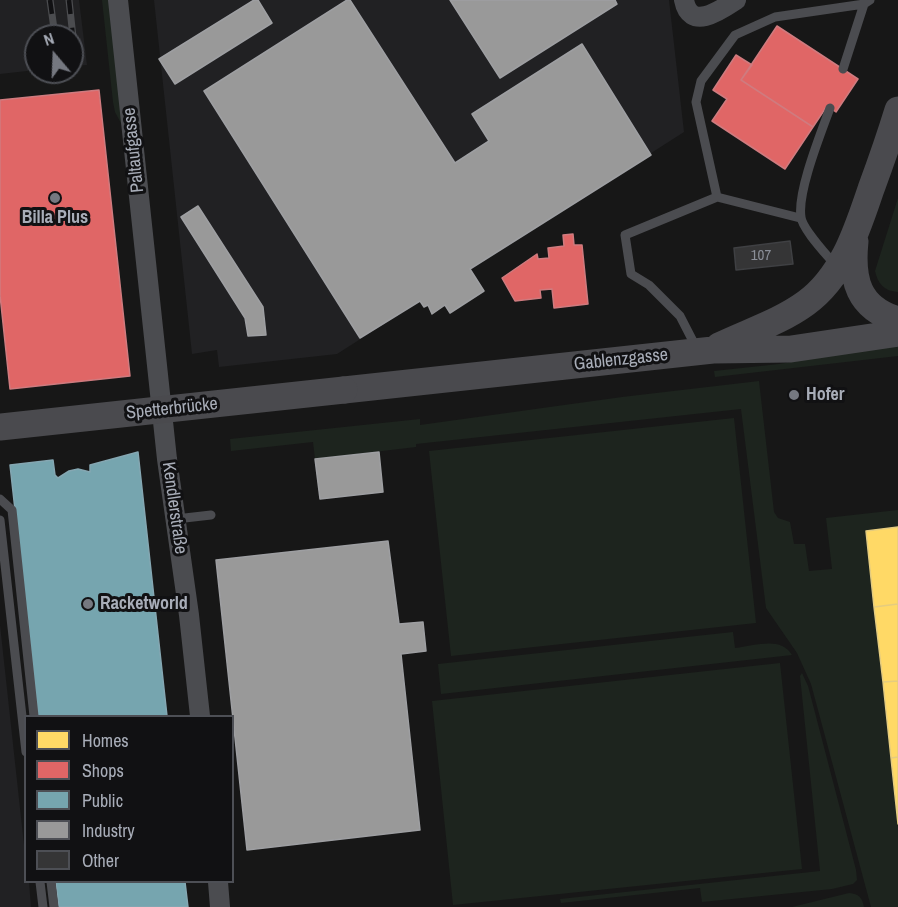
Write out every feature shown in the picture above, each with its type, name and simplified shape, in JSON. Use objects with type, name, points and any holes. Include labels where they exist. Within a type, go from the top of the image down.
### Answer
[{"type":"main road","points":[[706,350],[785,316],[807,303],[826,286],[856,234],[898,110]]},
{"type":"main road","points":[[856,234],[854,276],[860,290],[881,315],[898,320]]},
{"type":"main road","name":"Gablenzgasse","points":[[344,390],[706,350],[790,349],[898,333]]},
{"type":"main road","name":"Spetterbrücke","points":[[0,427],[344,390]]},
{"type":"street","name":"Paltaufgasse","points":[[117,0],[150,300]]},
{"type":"street","points":[[684,0],[685,7],[700,17],[710,16],[736,0]]},
{"type":"street","name":"Kendlerstraße","points":[[150,300],[167,459],[200,715]]},
{"type":"street","points":[[218,883],[220,907]]},
{"type":"lane","points":[[717,197],[696,102],[701,81],[735,35],[776,17],[867,2],[843,69]]},
{"type":"lane","points":[[830,108],[804,185],[800,218],[838,268]]},
{"type":"lane","points":[[706,350],[680,316],[649,285],[631,274],[625,235],[717,197],[800,218]]},
{"type":"lane","points":[[0,499],[12,510],[34,715]]},
{"type":"lane","points":[[176,519],[211,515]]},
{"type":"lane","points":[[0,520],[24,734]]},
{"type":"lane","points":[[40,883],[42,907]]},
{"type":"lane","points":[[51,883],[54,907]]},
{"type":"shaded area","points":[[0,0],[79,0],[82,24],[24,24],[24,71],[0,74]]},
{"type":"shaded area","points":[[102,0],[113,0],[123,127],[115,112],[113,102]]},
{"type":"shaded area","points":[[154,0],[669,0],[684,132],[470,269],[484,291],[450,313],[445,305],[432,314],[428,305],[424,307],[420,301],[337,354],[219,367],[217,350],[192,354]]},
{"type":"shaded area","points":[[84,41],[87,65],[84,65]]},
{"type":"shaded area","points":[[898,198],[898,292],[882,286],[875,271]]},
{"type":"shaded area","points":[[898,344],[898,356],[715,377],[714,371],[779,364]]},
{"type":"shaded area","points":[[759,381],[774,512],[778,518],[790,522],[794,544],[805,544],[809,571],[832,569],[826,518],[898,510],[898,527],[866,532],[898,824],[898,907],[871,907],[811,684],[797,653],[766,608],[741,409],[416,444],[416,447],[315,459],[313,442],[231,451],[230,439],[420,419],[420,425]]},
{"type":"shaded area","points":[[734,418],[756,623],[451,656],[429,451]]},
{"type":"shaded area","points":[[0,625],[24,845],[24,883],[29,883],[31,907],[0,907]]},
{"type":"shaded area","points":[[733,632],[735,648],[774,644],[787,649],[792,655],[441,694],[438,664]]},
{"type":"shaded area","points":[[780,663],[802,869],[453,905],[432,701]]},
{"type":"shaded area","points":[[802,673],[808,686],[856,870],[857,880],[853,884],[832,889],[702,902],[700,888],[561,903],[560,899],[820,871],[800,676]]},
{"type":"shaded area","points":[[849,893],[860,897],[864,907],[792,907]]},
{"type":"building: Homes","points":[[898,527],[898,604],[874,607],[866,531]]},
{"type":"building: Homes","points":[[898,604],[898,681],[883,682],[874,607]]},
{"type":"building: Homes","points":[[898,681],[898,757],[891,758],[883,682]]},
{"type":"building: Homes","points":[[898,757],[898,824],[891,758]]},
{"type":"building: Shops","points":[[777,26],[858,79],[836,112],[827,106],[813,127],[741,80]]},
{"type":"building: Shops","points":[[736,55],[752,65],[741,80],[813,127],[785,169],[712,121],[727,99],[713,90]]},
{"type":"building: Shops","name":"Billa Plus","points":[[99,90],[130,376],[10,389],[0,295],[0,100]]},
{"type":"building: Shops","points":[[573,234],[574,245],[582,245],[588,304],[554,308],[552,289],[540,290],[541,298],[515,301],[502,278],[537,254],[538,259],[549,258],[548,248],[564,246],[563,235]]},
{"type":"building: Public","name":"Racketworld","points":[[138,452],[167,715],[38,715],[10,465],[53,460],[55,475],[58,478],[69,471],[78,469],[90,472],[90,465]]},
{"type":"building: Public","points":[[56,883],[185,883],[188,907],[59,907]]},
{"type":"building: Industry","points":[[254,0],[258,0],[272,23],[175,84],[159,59]]},
{"type":"building: Industry","points":[[350,0],[455,163],[489,141],[472,114],[582,44],[651,155],[470,269],[484,291],[450,313],[445,305],[432,314],[428,305],[424,307],[420,301],[360,338],[204,91]]},
{"type":"building: Industry","points":[[450,0],[615,0],[617,4],[500,78]]},
{"type":"building: Industry","points":[[198,206],[263,307],[266,335],[248,336],[245,318],[181,217]]},
{"type":"building: Industry","points":[[379,452],[383,492],[320,499],[315,459]]},
{"type":"building: Industry","points":[[388,541],[399,624],[423,622],[426,651],[401,654],[420,830],[247,850],[216,560]]},
{"type":"building: Other","points":[[790,241],[793,264],[736,270],[734,248]]},
{"type":"railway","points":[[50,0],[53,24]]},
{"type":"railway","points":[[69,0],[72,24]]},
{"type":"place","name":"Billa Plus","points":[[55,198]]},
{"type":"place","name":"Hofer","points":[[794,395]]},
{"type":"place","name":"Racketworld","points":[[88,604]]}]
